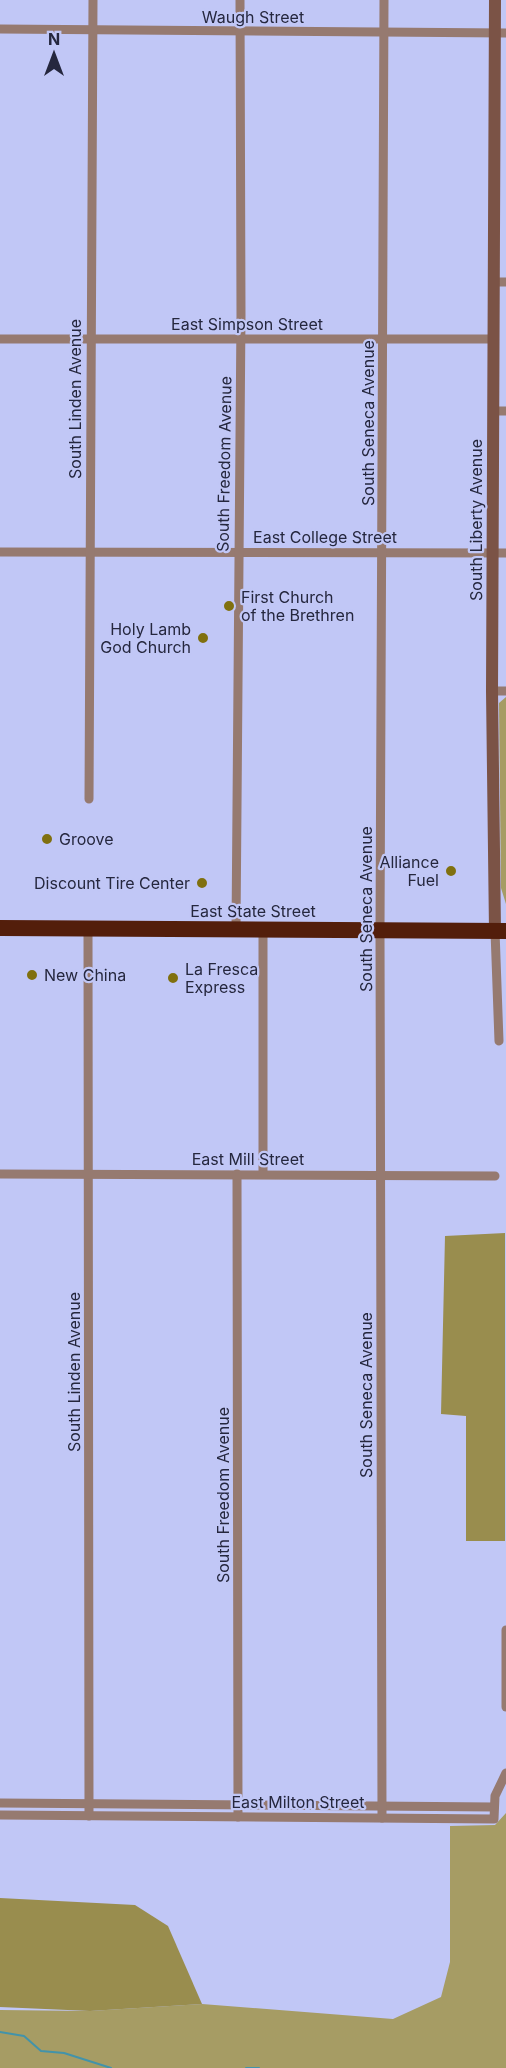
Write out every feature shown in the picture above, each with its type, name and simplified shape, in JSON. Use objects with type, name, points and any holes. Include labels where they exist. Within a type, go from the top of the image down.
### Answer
[{"type":"highway","name":"East State Street","points":[[0,927],[500,931]]},
{"type":"street","name":"South Linden Avenue","points":[[89,799],[93,0]]},
{"type":"street","name":"South Freedom Avenue","points":[[236,929],[241,339],[240,0]]},
{"type":"street","name":"South Seneca Avenue","points":[[382,1818],[380,930],[384,0]]},
{"type":"street","name":"South Liberty Avenue","points":[[495,0],[500,33],[500,282],[493,339],[500,411],[500,553],[492,691],[500,931],[499,1041]]},
{"type":"street","name":"Waugh Street","points":[[0,29],[500,33]]},
{"type":"street","name":"East Simpson Street","points":[[0,339],[493,339]]},
{"type":"street","name":"East College Street","points":[[0,552],[500,553]]},
{"type":"street","points":[[492,691],[506,692]]},
{"type":"street","name":"South Linden Avenue","points":[[88,928],[89,1816]]},
{"type":"street","points":[[263,929],[263,1174]]},
{"type":"street","name":"East Mill Street","points":[[0,1174],[495,1176]]},
{"type":"street","name":"South Freedom Avenue","points":[[237,1174],[238,1817]]},
{"type":"street","points":[[506,1630],[506,1707]]},
{"type":"street","points":[[494,1807],[495,1796],[506,1773]]},
{"type":"street","name":"East Milton Street","points":[[4,1803],[89,1804],[494,1807],[494,1819],[4,1815],[4,1803]]},
{"type":"street","points":[[161,1804],[161,1816]]},
{"type":"street","points":[[435,1806],[435,1818]]},
{"type":"shaded area","points":[[506,697],[506,904],[501,888],[499,703]]},
{"type":"shaded area","points":[[505,1233],[505,1541],[466,1541],[466,1416],[441,1414],[445,1236]]},
{"type":"shaded area","points":[[506,1813],[506,2068],[0,2068],[0,2010],[90,2011],[202,2004],[393,2019],[441,1997],[450,1962],[450,1826],[495,1825]]},
{"type":"shaded area","points":[[0,1898],[135,1905],[168,1926],[202,2004],[90,2011],[0,2007]]},
{"type":"waterway","points":[[0,2032],[24,2036],[41,2051],[64,2053],[111,2068]]},
{"type":"waterway","points":[[246,2068],[259,2068]]},
{"type":"place","name":"First Church of the Brethren","points":[[229,606]]},
{"type":"place","name":"Holy Lamb God Church","points":[[203,638]]},
{"type":"place","name":"Groove","points":[[47,839]]},
{"type":"place","name":"Alliance Fuel","points":[[451,871]]},
{"type":"place","name":"Discount Tire Center","points":[[202,883]]},
{"type":"place","name":"New China","points":[[32,975]]},
{"type":"place","name":"La Fresca Express","points":[[173,978]]}]
